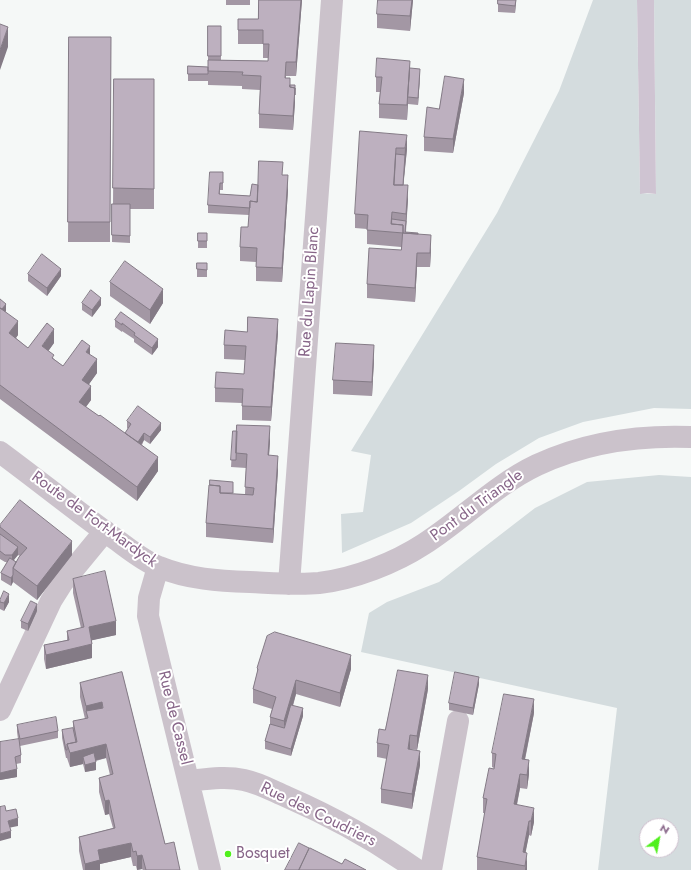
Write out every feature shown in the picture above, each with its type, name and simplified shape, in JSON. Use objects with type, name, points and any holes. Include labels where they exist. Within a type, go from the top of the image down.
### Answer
[{"type":"street","name":"Rue du Lapin Blanc","points":[[289,584],[332,0]]},
{"type":"street","name":"Pont du Triangle","points":[[289,584],[321,583],[344,578],[369,570],[404,555],[423,545],[505,483],[550,459],[582,447],[621,439],[691,437]]},
{"type":"street","name":"Route de Fort-Mardyck","points":[[0,452],[135,553],[158,567],[183,575],[216,580],[289,584]]},
{"type":"street","points":[[0,710],[53,596],[105,531]]},
{"type":"street","name":"Rue de Cassel","points":[[158,567],[149,598],[148,616],[210,870]]},
{"type":"street","points":[[431,870],[458,721]]},
{"type":"street","name":"Rue des Coudriers","points":[[189,781],[212,778],[232,778],[255,783],[295,800],[335,820],[377,843],[417,870]]},
{"type":"shaded area","points":[[593,0],[637,0],[640,193],[656,194],[654,0],[691,0],[691,409],[654,408],[583,422],[539,438],[496,464],[411,523],[342,553],[341,514],[363,512],[371,455],[351,451],[497,213],[559,91]]},
{"type":"shaded area","points":[[637,0],[654,0],[656,194],[640,194]]},
{"type":"shaded area","points":[[659,475],[691,477],[691,870],[598,870],[617,708],[361,652],[369,613],[387,602],[439,582],[535,508],[587,482]]},
{"type":"building","points":[[259,0],[301,0],[296,62],[286,62],[285,78],[290,78],[290,87],[295,88],[293,116],[259,114],[261,76],[242,75],[243,72],[208,71],[208,60],[268,61],[269,44],[263,44],[263,30],[238,30],[238,19],[258,19]]},
{"type":"building","points":[[378,0],[412,0],[410,16],[377,14]]},
{"type":"building","points":[[498,0],[516,0],[515,6],[498,4]]},
{"type":"building","points":[[0,24],[8,27],[0,50]]},
{"type":"building","points":[[208,26],[221,26],[221,56],[208,56]]},
{"type":"building","points":[[69,37],[111,37],[110,222],[68,222]]},
{"type":"building","points":[[377,58],[410,61],[407,105],[379,104],[382,77],[376,77]]},
{"type":"building","points":[[188,66],[208,67],[208,74],[188,74]]},
{"type":"building","points":[[410,68],[420,69],[418,98],[408,97]]},
{"type":"building","points":[[445,76],[464,79],[453,139],[424,137],[427,107],[439,109]]},
{"type":"building","points":[[114,79],[154,79],[154,189],[113,188]]},
{"type":"building","points":[[290,85],[295,85],[295,88],[290,87]]},
{"type":"building","points":[[360,131],[407,135],[405,148],[396,148],[394,185],[408,185],[406,214],[392,212],[391,224],[403,225],[403,233],[367,230],[368,215],[355,214]]},
{"type":"building","points":[[396,154],[405,155],[403,185],[394,185]]},
{"type":"building","points":[[259,161],[283,162],[282,175],[288,175],[282,268],[256,267],[257,248],[240,247],[241,227],[248,227],[250,201],[257,202]]},
{"type":"building","points":[[210,172],[223,172],[223,183],[220,183],[219,194],[250,196],[252,184],[258,185],[257,202],[250,201],[250,208],[208,205]]},
{"type":"building","points":[[112,204],[130,204],[130,236],[112,235]]},
{"type":"building","points":[[392,219],[406,221],[405,232],[418,234],[403,233],[403,225],[392,224]]},
{"type":"building","points":[[198,233],[207,233],[207,241],[198,241]]},
{"type":"building","points":[[403,233],[431,235],[430,253],[417,253],[415,288],[367,284],[369,248],[401,250]]},
{"type":"building","points":[[42,254],[61,269],[47,288],[28,274]]},
{"type":"building","points":[[125,261],[163,289],[150,310],[110,282]]},
{"type":"building","points":[[197,263],[207,263],[207,270],[197,269]]},
{"type":"building","points":[[91,290],[101,298],[92,310],[82,303]]},
{"type":"building","points":[[0,299],[6,304],[2,309],[0,308]]},
{"type":"building","points":[[0,308],[18,321],[9,333],[28,348],[47,323],[54,329],[42,346],[54,355],[52,358],[63,366],[82,340],[90,346],[86,352],[97,359],[82,380],[91,386],[79,402],[99,416],[100,415],[158,457],[137,487],[0,385]]},
{"type":"building","points":[[121,312],[158,339],[152,348],[134,335],[135,333],[122,323],[122,325],[115,320]]},
{"type":"building","points":[[248,317],[278,319],[271,407],[242,406],[243,389],[215,388],[216,372],[244,374],[246,346],[224,345],[225,330],[247,332]]},
{"type":"building","points":[[336,343],[374,345],[372,382],[333,380]]},
{"type":"building","points":[[138,406],[161,423],[150,437],[144,433],[138,442],[125,433],[131,424],[127,421]]},
{"type":"building","points":[[237,425],[270,426],[268,455],[278,456],[273,529],[206,523],[209,485],[220,486],[220,493],[253,495],[254,488],[245,487],[247,454],[236,453]]},
{"type":"building","points":[[233,431],[237,431],[236,460],[231,460]]},
{"type":"building","points":[[210,480],[233,482],[233,493],[220,493],[220,486],[210,485]]},
{"type":"building","points":[[20,500],[72,541],[37,586],[13,568],[19,557],[27,548],[0,527]]},
{"type":"building","points":[[0,534],[18,547],[12,555],[5,555],[0,551]]},
{"type":"building","points":[[10,558],[16,562],[11,578],[1,573]]},
{"type":"building","points":[[105,571],[116,621],[89,627],[92,644],[46,655],[44,645],[69,640],[67,631],[84,627],[73,579]]},
{"type":"building","points":[[4,591],[9,594],[4,603],[0,602],[0,600]]},
{"type":"building","points":[[31,601],[37,604],[28,624],[21,621]]},
{"type":"building","points":[[275,632],[351,655],[340,693],[296,680],[284,721],[270,717],[276,697],[253,689],[257,668],[267,636]]},
{"type":"building","points":[[398,670],[428,675],[417,736],[410,735],[408,749],[420,751],[412,794],[381,789],[389,745],[377,743],[379,729],[385,730]]},
{"type":"building","points":[[122,672],[165,844],[174,842],[180,870],[146,870],[142,855],[137,856],[136,851],[133,852],[131,843],[98,850],[100,860],[85,864],[79,837],[115,828],[109,800],[105,801],[99,778],[113,774],[106,744],[70,753],[67,744],[77,742],[73,721],[88,718],[86,711],[103,708],[102,702],[86,706],[80,683]]},
{"type":"building","points":[[455,672],[479,677],[473,708],[449,703]]},
{"type":"building","points":[[504,694],[534,699],[522,759],[529,760],[527,775],[520,774],[514,804],[534,808],[531,821],[529,821],[523,852],[527,853],[525,866],[477,857],[487,799],[483,798],[489,768],[494,769],[496,754],[492,753]]},
{"type":"building","points":[[291,705],[303,708],[291,749],[265,741],[270,724],[284,728]]},
{"type":"building","points":[[56,717],[58,731],[20,739],[17,725]]},
{"type":"building","points":[[73,728],[76,742],[67,744],[66,750],[62,730]]},
{"type":"building","points":[[19,739],[21,755],[15,757],[17,769],[0,773],[0,742]]},
{"type":"building","points":[[94,753],[96,762],[85,765],[83,757]]},
{"type":"building","points":[[5,806],[6,811],[16,809],[18,818],[8,821],[11,831],[0,834],[0,807]]},
{"type":"building","points":[[299,843],[309,848],[299,870],[285,870]]},
{"type":"building","points":[[310,848],[342,864],[345,859],[366,870],[299,870]]},
{"type":"place","name":"Bosquet","points":[[228,854]]}]
